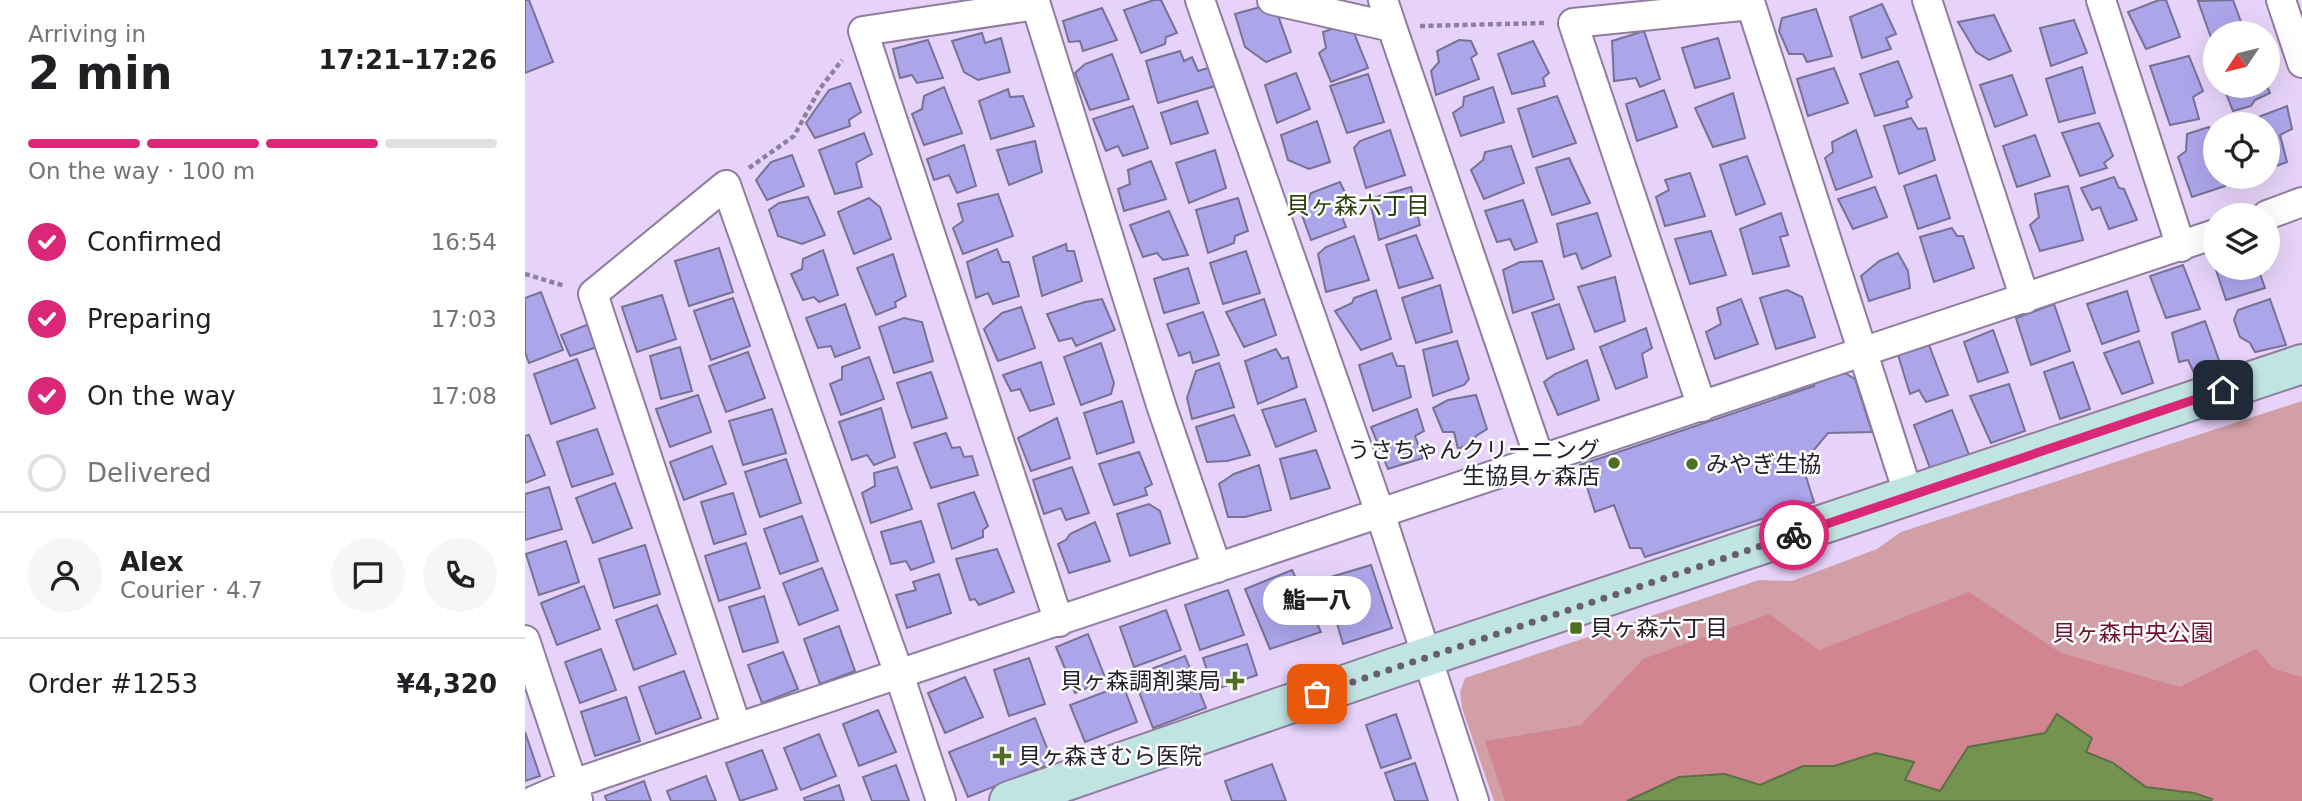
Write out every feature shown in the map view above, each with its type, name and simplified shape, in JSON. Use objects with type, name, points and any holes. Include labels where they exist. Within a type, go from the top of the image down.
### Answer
[{"type":"street","points":[[1200,0],[1380,513],[1474,801]]},
{"type":"street","points":[[1272,0],[1392,27]]},
{"type":"street","points":[[1383,0],[1539,460]]},
{"type":"street","points":[[1927,0],[2025,299]]},
{"type":"street","points":[[2101,0],[2181,247]]},
{"type":"street","points":[[2281,0],[2302,63]]},
{"type":"street","points":[[1702,407],[1569,11],[1750,2],[1909,496]]},
{"type":"street","points":[[1059,622],[863,31],[1036,5],[1158,395],[1217,568]]},
{"type":"street","points":[[737,728],[593,294],[726,185],[899,674],[941,801]]},
{"type":"street","points":[[2280,210],[2302,202]]},
{"type":"street","points":[[533,801],[576,793],[737,728],[2203,239]]},
{"type":"street","points":[[1009,801],[2302,364]]},
{"type":"street","points":[[525,640],[576,793]]},
{"type":"path","points":[[1392,27],[1485,23],[1569,11]]},
{"type":"path","points":[[726,185],[794,136],[819,90],[863,31]]},
{"type":"path","points":[[525,274],[593,294]]},
{"type":"green space","name":"貝ヶ森中央公園","points":[[2302,401],[2302,801],[1494,801],[1462,708],[1460,692],[1465,678],[1759,580],[1792,581],[1877,549],[1901,532]]},
{"type":"shaded area","points":[[1969,592],[2061,653],[2180,687],[2256,649],[2274,669],[2302,677],[2302,801],[2211,801],[2211,798],[2194,793],[2146,787],[2113,763],[2045,733],[1968,747],[1941,792],[1905,780],[1914,762],[1876,753],[1834,766],[1803,766],[1760,785],[1725,774],[1679,777],[1627,801],[1505,801],[1485,741],[1581,725],[1643,659],[1769,614],[1819,650]]},
{"type":"shaded area","points":[[2057,714],[2092,738],[2086,752],[2113,763],[2146,787],[2194,793],[2212,799],[2211,801],[1627,801],[1679,777],[1725,774],[1760,785],[1803,766],[1834,766],[1876,753],[1914,762],[1905,780],[1940,791],[1968,747],[2045,733]]},
{"type":"building","points":[[525,0],[529,0],[553,62],[525,73]]},
{"type":"building","points":[[1161,0],[1177,33],[1166,37],[1165,44],[1141,53],[1124,10]]},
{"type":"building","points":[[2159,0],[2166,0],[2180,37],[2146,49],[2128,12]]},
{"type":"building","points":[[2233,0],[2241,21],[2205,21],[2198,1]]},
{"type":"building","points":[[1882,4],[1896,34],[1886,38],[1891,49],[1862,58],[1850,17]]},
{"type":"building","points":[[1260,7],[1276,10],[1291,52],[1266,62],[1245,47],[1235,14]]},
{"type":"building","points":[[1102,8],[1117,40],[1083,51],[1080,41],[1069,42],[1063,21]]},
{"type":"building","points":[[1816,9],[1832,56],[1807,62],[1803,54],[1789,54],[1779,31],[1782,18]]},
{"type":"building","points":[[1994,15],[2011,51],[1989,60],[1976,52],[1958,22]]},
{"type":"building","points":[[2074,20],[2087,53],[2051,66],[2040,28]]},
{"type":"building","points":[[1350,23],[1368,68],[1331,82],[1319,53],[1326,48],[1323,32]]},
{"type":"building","points":[[1644,31],[1660,79],[1640,87],[1636,78],[1614,81],[1612,41]]},
{"type":"building","points":[[982,33],[985,43],[1001,38],[1010,72],[978,80],[964,72],[952,41]]},
{"type":"building","points":[[1718,38],[1730,78],[1695,88],[1682,48]]},
{"type":"building","points":[[928,40],[943,78],[917,83],[912,75],[900,78],[893,49]]},
{"type":"building","points":[[1459,40],[1471,41],[1477,54],[1471,58],[1479,79],[1436,95],[1431,71],[1439,62],[1437,51]]},
{"type":"building","points":[[1533,41],[1549,73],[1543,78],[1545,86],[1512,94],[1498,54]]},
{"type":"building","points":[[1180,51],[1184,61],[1192,57],[1198,71],[1208,68],[1215,86],[1158,103],[1146,61]]},
{"type":"building","points":[[1112,54],[1129,99],[1090,110],[1075,73],[1085,64]]},
{"type":"building","points":[[2189,56],[2203,91],[2193,97],[2199,119],[2170,125],[2150,66]]},
{"type":"building","points":[[1898,61],[1912,97],[1906,101],[1908,107],[1875,116],[1860,74]]},
{"type":"building","points":[[2082,67],[2095,113],[2059,122],[2046,79]]},
{"type":"building","points":[[1834,68],[1848,103],[1808,116],[1797,79]]},
{"type":"building","points":[[1296,73],[1310,109],[1277,123],[1265,85]]},
{"type":"building","points":[[1368,74],[1384,122],[1347,133],[1330,86]]},
{"type":"building","points":[[2012,75],[2027,115],[1995,127],[1980,85]]},
{"type":"building","points":[[850,83],[861,112],[849,120],[850,126],[815,138],[806,123],[829,90]]},
{"type":"building","points":[[944,87],[962,133],[924,145],[912,114],[922,109],[924,96]]},
{"type":"building","points":[[1493,87],[1504,122],[1461,136],[1453,113],[1463,106],[1464,97]]},
{"type":"building","points":[[1008,89],[1010,97],[1023,96],[1034,126],[991,139],[979,101]]},
{"type":"building","points":[[1664,90],[1677,127],[1637,141],[1626,104]]},
{"type":"building","points":[[1733,93],[1745,138],[1713,147],[1695,108]]},
{"type":"building","points":[[1557,96],[1576,143],[1533,157],[1518,109]]},
{"type":"building","points":[[2228,98],[2259,98],[2251,106],[2233,111]]},
{"type":"building","points":[[1197,101],[1208,133],[1171,144],[1161,113]]},
{"type":"building","points":[[1133,106],[1148,148],[1123,156],[1118,146],[1106,151],[1093,119]]},
{"type":"building","points":[[2287,106],[2292,129],[2280,135],[2280,112],[2271,112]]},
{"type":"building","points":[[1911,118],[1918,129],[1926,128],[1935,160],[1899,174],[1884,126]]},
{"type":"building","points":[[1317,121],[1330,162],[1309,169],[1288,160],[1281,135]]},
{"type":"building","points":[[2099,123],[2113,156],[2104,163],[2107,168],[2080,176],[2062,133]]},
{"type":"building","points":[[2203,129],[2203,189],[2216,189],[2192,197],[2178,157],[2186,151],[2187,134]]},
{"type":"building","points":[[1390,130],[1405,175],[1366,188],[1354,148],[1360,141]]},
{"type":"building","points":[[1856,130],[1872,177],[1836,190],[1825,158],[1833,152],[1832,142]]},
{"type":"building","points":[[864,133],[872,154],[856,163],[862,187],[835,194],[819,150]]},
{"type":"building","points":[[2035,135],[2050,176],[2017,187],[2003,146]]},
{"type":"building","points":[[2280,135],[2287,162],[2280,165]]},
{"type":"building","points":[[1035,141],[1042,172],[1009,185],[997,150]]},
{"type":"building","points":[[964,145],[976,186],[957,193],[949,175],[934,180],[927,159]]},
{"type":"building","points":[[1511,146],[1524,183],[1484,199],[1471,170],[1483,160],[1485,152]]},
{"type":"building","points":[[1215,150],[1226,188],[1189,203],[1176,163]]},
{"type":"building","points":[[792,155],[804,186],[767,200],[756,180],[771,162]]},
{"type":"building","points":[[1747,156],[1765,204],[1736,215],[1720,165]]},
{"type":"building","points":[[1569,158],[1590,203],[1552,215],[1536,168]]},
{"type":"building","points":[[1151,161],[1166,199],[1124,211],[1118,189],[1130,184],[1128,170]]},
{"type":"building","points":[[1690,173],[1705,216],[1665,226],[1656,197],[1669,190],[1665,180]]},
{"type":"building","points":[[1936,175],[1950,218],[1918,229],[1904,186]]},
{"type":"building","points":[[2114,177],[2119,188],[2124,189],[2137,220],[2109,229],[2100,207],[2092,210],[2081,188]]},
{"type":"building","points":[[1340,182],[1348,199],[1337,204],[1346,227],[1311,240],[1302,215],[1311,193]]},
{"type":"building","points":[[2068,186],[2083,240],[2040,251],[2030,225],[2039,217],[2035,194]]},
{"type":"building","points":[[1411,187],[1420,225],[1379,240],[1369,199]]},
{"type":"building","points":[[1875,187],[1887,217],[1853,229],[1838,199]]},
{"type":"building","points":[[998,194],[1013,236],[963,254],[953,228],[963,221],[958,204]]},
{"type":"building","points":[[808,197],[825,235],[802,244],[778,236],[769,210],[779,203]]},
{"type":"building","points":[[869,198],[880,207],[891,239],[854,254],[838,212]]},
{"type":"building","points":[[1238,198],[1248,231],[1235,236],[1234,243],[1208,253],[1196,210]]},
{"type":"building","points":[[1523,200],[1537,242],[1515,250],[1510,239],[1497,242],[1485,211]]},
{"type":"building","points":[[1169,211],[1188,255],[1163,260],[1157,253],[1143,257],[1130,225]]},
{"type":"building","points":[[1597,213],[1611,256],[1582,269],[1576,253],[1564,257],[1557,224]]},
{"type":"building","points":[[1781,213],[1788,235],[1780,237],[1789,266],[1753,274],[1740,229]]},
{"type":"building","points":[[1952,228],[1957,236],[1963,236],[1974,268],[1934,282],[1920,237]]},
{"type":"building","points":[[1711,231],[1726,275],[1690,284],[1675,239]]},
{"type":"building","points":[[1416,235],[1433,278],[1399,288],[1386,245]]},
{"type":"building","points":[[1354,236],[1369,280],[1326,292],[1318,254],[1326,247]]},
{"type":"building","points":[[1066,244],[1067,251],[1074,251],[1082,281],[1042,296],[1033,257]]},
{"type":"building","points":[[719,248],[733,292],[689,306],[675,261]]},
{"type":"building","points":[[997,249],[1002,262],[1009,262],[1019,296],[993,304],[988,293],[976,298],[967,262]]},
{"type":"building","points":[[823,250],[838,295],[819,302],[814,297],[803,300],[791,274],[802,269],[803,259]]},
{"type":"building","points":[[1246,251],[1260,293],[1223,304],[1210,263]]},
{"type":"building","points":[[1898,253],[1908,271],[1910,288],[1869,301],[1861,276],[1879,261]]},
{"type":"building","points":[[893,254],[906,296],[895,302],[896,307],[876,315],[857,268]]},
{"type":"building","points":[[1542,261],[1554,299],[1513,313],[1503,270],[1520,262]]},
{"type":"building","points":[[2183,265],[2200,309],[2166,318],[2150,276]]},
{"type":"building","points":[[1188,268],[1199,303],[1164,313],[1154,279]]},
{"type":"building","points":[[1615,277],[1625,321],[1595,332],[1578,287]]},
{"type":"building","points":[[2219,280],[2262,280],[2265,288],[2226,300]]},
{"type":"building","points":[[1440,285],[1452,332],[1416,343],[1402,298]]},
{"type":"building","points":[[1376,290],[1391,339],[1361,350],[1335,311],[1352,303],[1354,298]]},
{"type":"building","points":[[1787,290],[1802,297],[1815,337],[1776,349],[1760,298]]},
{"type":"building","points":[[2127,291],[2139,331],[2102,344],[2087,304]]},
{"type":"building","points":[[541,292],[563,350],[529,363],[525,352],[525,298]]},
{"type":"building","points":[[662,295],[676,339],[637,352],[622,307]]},
{"type":"building","points":[[733,298],[750,346],[711,360],[694,311]]},
{"type":"building","points":[[1102,299],[1115,330],[1076,346],[1072,338],[1059,341],[1047,314]]},
{"type":"building","points":[[1264,299],[1276,335],[1244,347],[1226,312]]},
{"type":"building","points":[[1741,299],[1758,344],[1715,359],[1706,332],[1721,324],[1717,308]]},
{"type":"building","points":[[2270,299],[2286,345],[2255,352],[2250,343],[2240,337],[2234,320],[2238,310]]},
{"type":"building","points":[[845,304],[860,348],[835,357],[831,346],[818,348],[806,318]]},
{"type":"building","points":[[1559,304],[1574,349],[1547,359],[1532,313]]},
{"type":"building","points":[[2054,304],[2070,351],[2031,365],[2016,318]]},
{"type":"building","points":[[1021,307],[1035,348],[998,361],[984,329],[1002,313]]},
{"type":"building","points":[[1203,312],[1219,355],[1193,363],[1190,352],[1179,356],[1167,324]]},
{"type":"building","points":[[904,318],[922,322],[933,361],[894,373],[879,327]]},
{"type":"building","points":[[2205,321],[2220,363],[2194,373],[2188,360],[2179,362],[2172,333]]},
{"type":"building","points":[[589,324],[597,347],[570,356],[561,335]]},
{"type":"building","points":[[1646,328],[1652,348],[1642,354],[1647,377],[1616,389],[1600,347]]},
{"type":"building","points":[[1993,330],[2008,372],[1978,382],[1964,342]]},
{"type":"building","points":[[1457,341],[1469,379],[1464,385],[1433,396],[1423,350]]},
{"type":"building","points":[[2139,341],[2153,383],[2122,394],[2104,353]]},
{"type":"building","points":[[1101,343],[1114,383],[1111,394],[1081,405],[1064,357]]},
{"type":"building","points":[[1929,345],[1948,395],[1926,402],[1919,390],[1910,394],[1898,355]]},
{"type":"building","points":[[680,347],[692,391],[661,399],[650,356]]},
{"type":"building","points":[[1276,349],[1282,359],[1288,357],[1297,387],[1258,404],[1245,361]]},
{"type":"building","points":[[748,352],[765,398],[726,412],[709,366]]},
{"type":"building","points":[[1392,353],[1397,366],[1404,366],[1411,397],[1373,411],[1359,365]]},
{"type":"building","points":[[869,357],[884,399],[841,415],[830,384],[842,379],[842,367]]},
{"type":"building","points":[[577,359],[595,408],[551,424],[534,374]]},
{"type":"building","points":[[1587,360],[1599,400],[1558,415],[1544,382],[1555,374]]},
{"type":"building","points":[[1041,362],[1054,404],[1030,411],[1020,389],[1011,391],[1003,375]]},
{"type":"building","points":[[2073,362],[2090,409],[2060,419],[2044,372]]},
{"type":"building","points":[[1219,363],[1234,407],[1192,419],[1187,398],[1196,371]]},
{"type":"building","points":[[931,372],[947,418],[912,428],[897,383]]},
{"type":"building","name":"みやぎ生協","points":[[1843,372],[1855,379],[1872,432],[1828,433],[1802,464],[1814,502],[1645,557],[1641,548],[1630,548],[1614,505],[1595,512],[1580,465],[1814,386],[1813,382]]},
{"type":"building","points":[[2009,384],[2025,431],[1991,443],[1970,396]]},
{"type":"building","points":[[698,395],[711,432],[670,447],[656,409]]},
{"type":"building","points":[[1476,395],[1487,429],[1476,436],[1474,442],[1458,449],[1454,432],[1443,432],[1433,408],[1448,400]]},
{"type":"building","points":[[1305,399],[1316,431],[1276,447],[1262,410]]},
{"type":"building","points":[[1122,401],[1134,442],[1097,454],[1084,413]]},
{"type":"building","points":[[881,408],[895,457],[874,465],[867,455],[852,460],[839,422]]},
{"type":"building","points":[[772,409],[786,453],[743,465],[729,421]]},
{"type":"building","points":[[1417,409],[1424,431],[1415,436],[1423,458],[1388,469],[1371,427]]},
{"type":"building","points":[[1952,410],[1969,455],[1930,468],[1914,425]]},
{"type":"building","points":[[1234,415],[1250,455],[1227,461],[1207,462],[1196,427]]},
{"type":"building","points":[[1057,418],[1070,458],[1031,471],[1018,438]]},
{"type":"building","points":[[597,429],[613,474],[572,487],[557,442]]},
{"type":"building","points":[[946,433],[952,448],[960,447],[964,457],[972,456],[978,475],[931,488],[914,443]]},
{"type":"building","points":[[529,435],[545,475],[525,483],[525,436]]},
{"type":"building","points":[[712,446],[726,484],[684,500],[670,462]]},
{"type":"building","points":[[1316,450],[1330,488],[1291,499],[1280,459]]},
{"type":"building","points":[[1139,452],[1152,484],[1145,488],[1147,495],[1114,505],[1099,464]]},
{"type":"building","points":[[786,459],[801,503],[760,517],[745,472]]},
{"type":"building","points":[[1259,465],[1271,510],[1245,517],[1228,517],[1219,484],[1234,474]]},
{"type":"building","points":[[897,467],[912,509],[871,523],[862,493],[875,486],[874,473]]},
{"type":"building","points":[[1072,467],[1089,513],[1066,520],[1061,508],[1044,514],[1033,480]]},
{"type":"building","points":[[615,483],[632,528],[593,543],[576,498]]},
{"type":"building","points":[[549,487],[562,529],[525,540],[525,494]]},
{"type":"building","points":[[974,492],[988,526],[983,530],[983,537],[952,549],[938,504]]},
{"type":"building","points":[[733,493],[746,534],[714,544],[701,502]]},
{"type":"building","points":[[1149,504],[1160,511],[1170,543],[1130,556],[1117,514]]},
{"type":"building","points":[[802,516],[818,561],[780,574],[764,529]]},
{"type":"building","points":[[921,521],[934,562],[911,570],[906,561],[891,564],[881,532]]},
{"type":"building","points":[[1095,522],[1110,561],[1069,573],[1058,544],[1070,534]]},
{"type":"building","points":[[566,541],[579,582],[539,595],[526,554]]},
{"type":"building","points":[[746,543],[760,588],[719,601],[705,556]]},
{"type":"building","points":[[645,545],[660,594],[614,608],[599,559]]},
{"type":"building","points":[[997,549],[1014,592],[979,605],[975,599],[970,600],[956,559]]},
{"type":"building","points":[[1371,565],[1392,628],[1343,644],[1324,579]]},
{"type":"building","points":[[822,568],[838,610],[799,625],[783,583]]},
{"type":"building","points":[[1292,570],[1321,632],[1270,649],[1245,589]]},
{"type":"building","points":[[939,574],[951,613],[907,628],[896,595],[916,590],[913,582]]},
{"type":"building","points":[[584,586],[600,629],[557,645],[541,603]]},
{"type":"building","points":[[1228,590],[1244,635],[1200,650],[1185,605]]},
{"type":"building","points":[[764,596],[778,642],[743,652],[729,607]]},
{"type":"building","points":[[657,605],[676,654],[634,670],[616,620]]},
{"type":"building","points":[[1166,610],[1181,650],[1134,667],[1120,627]]},
{"type":"building","points":[[839,626],[855,671],[820,684],[804,639]]},
{"type":"building","points":[[1088,634],[1106,680],[1075,693],[1056,647]]},
{"type":"building","points":[[1247,644],[1257,675],[1213,690],[1203,658]]},
{"type":"building","points":[[601,649],[616,690],[580,703],[565,662]]},
{"type":"building","points":[[783,652],[798,689],[762,703],[748,665]]},
{"type":"building","points":[[1185,656],[1206,708],[1153,728],[1133,676]]},
{"type":"building","points":[[1029,658],[1045,704],[1009,716],[994,670]]},
{"type":"building","points":[[684,671],[701,718],[656,734],[639,687]]},
{"type":"building","points":[[965,677],[983,717],[945,733],[928,693]]},
{"type":"building","points":[[1123,685],[1137,722],[1085,742],[1070,705]]},
{"type":"building","points":[[626,697],[640,741],[595,756],[581,712]]},
{"type":"building","points":[[878,710],[896,752],[859,766],[843,724]]},
{"type":"building","points":[[1396,714],[1411,758],[1381,768],[1366,725]]},
{"type":"building","points":[[1035,718],[1053,763],[968,797],[949,752]]},
{"type":"building","points":[[525,732],[540,776],[525,781]]},
{"type":"building","points":[[819,734],[836,776],[801,790],[784,748]]},
{"type":"building","points":[[762,750],[777,789],[740,801],[726,763]]},
{"type":"building","points":[[1415,763],[1428,801],[1395,801],[1385,773]]},
{"type":"building","points":[[1272,764],[1286,801],[1232,801],[1225,781]]},
{"type":"building","points":[[896,765],[909,801],[872,801],[863,777]]},
{"type":"building","points":[[706,776],[716,801],[671,801],[667,791]]},
{"type":"building","points":[[644,781],[651,801],[607,801],[605,796]]},
{"type":"building","points":[[839,785],[844,801],[805,801],[804,798]]},
{"type":"way so far","points":[[1317,694],[1794,535]]},
{"type":"place","name":"うさちゃんクリーニング 生協貝ヶ森店","points":[[1614,463]]},
{"type":"place","name":"みやぎ生協","points":[[1692,464]]},
{"type":"place","name":"貝ヶ森六丁目","points":[[1576,628]]},
{"type":"place","name":"貝ヶ森調剤薬局","points":[[1235,681]]},
{"type":"place","name":"鮨一八","points":[[1317,694]]},
{"type":"place","name":"貝ヶ森きむら医院","points":[[1002,756]]},
{"type":"district","name":"貝ヶ森六丁目","points":[[1358,206]]},
{"type":"route","points":[[1794,535],[2223,390]]}]
